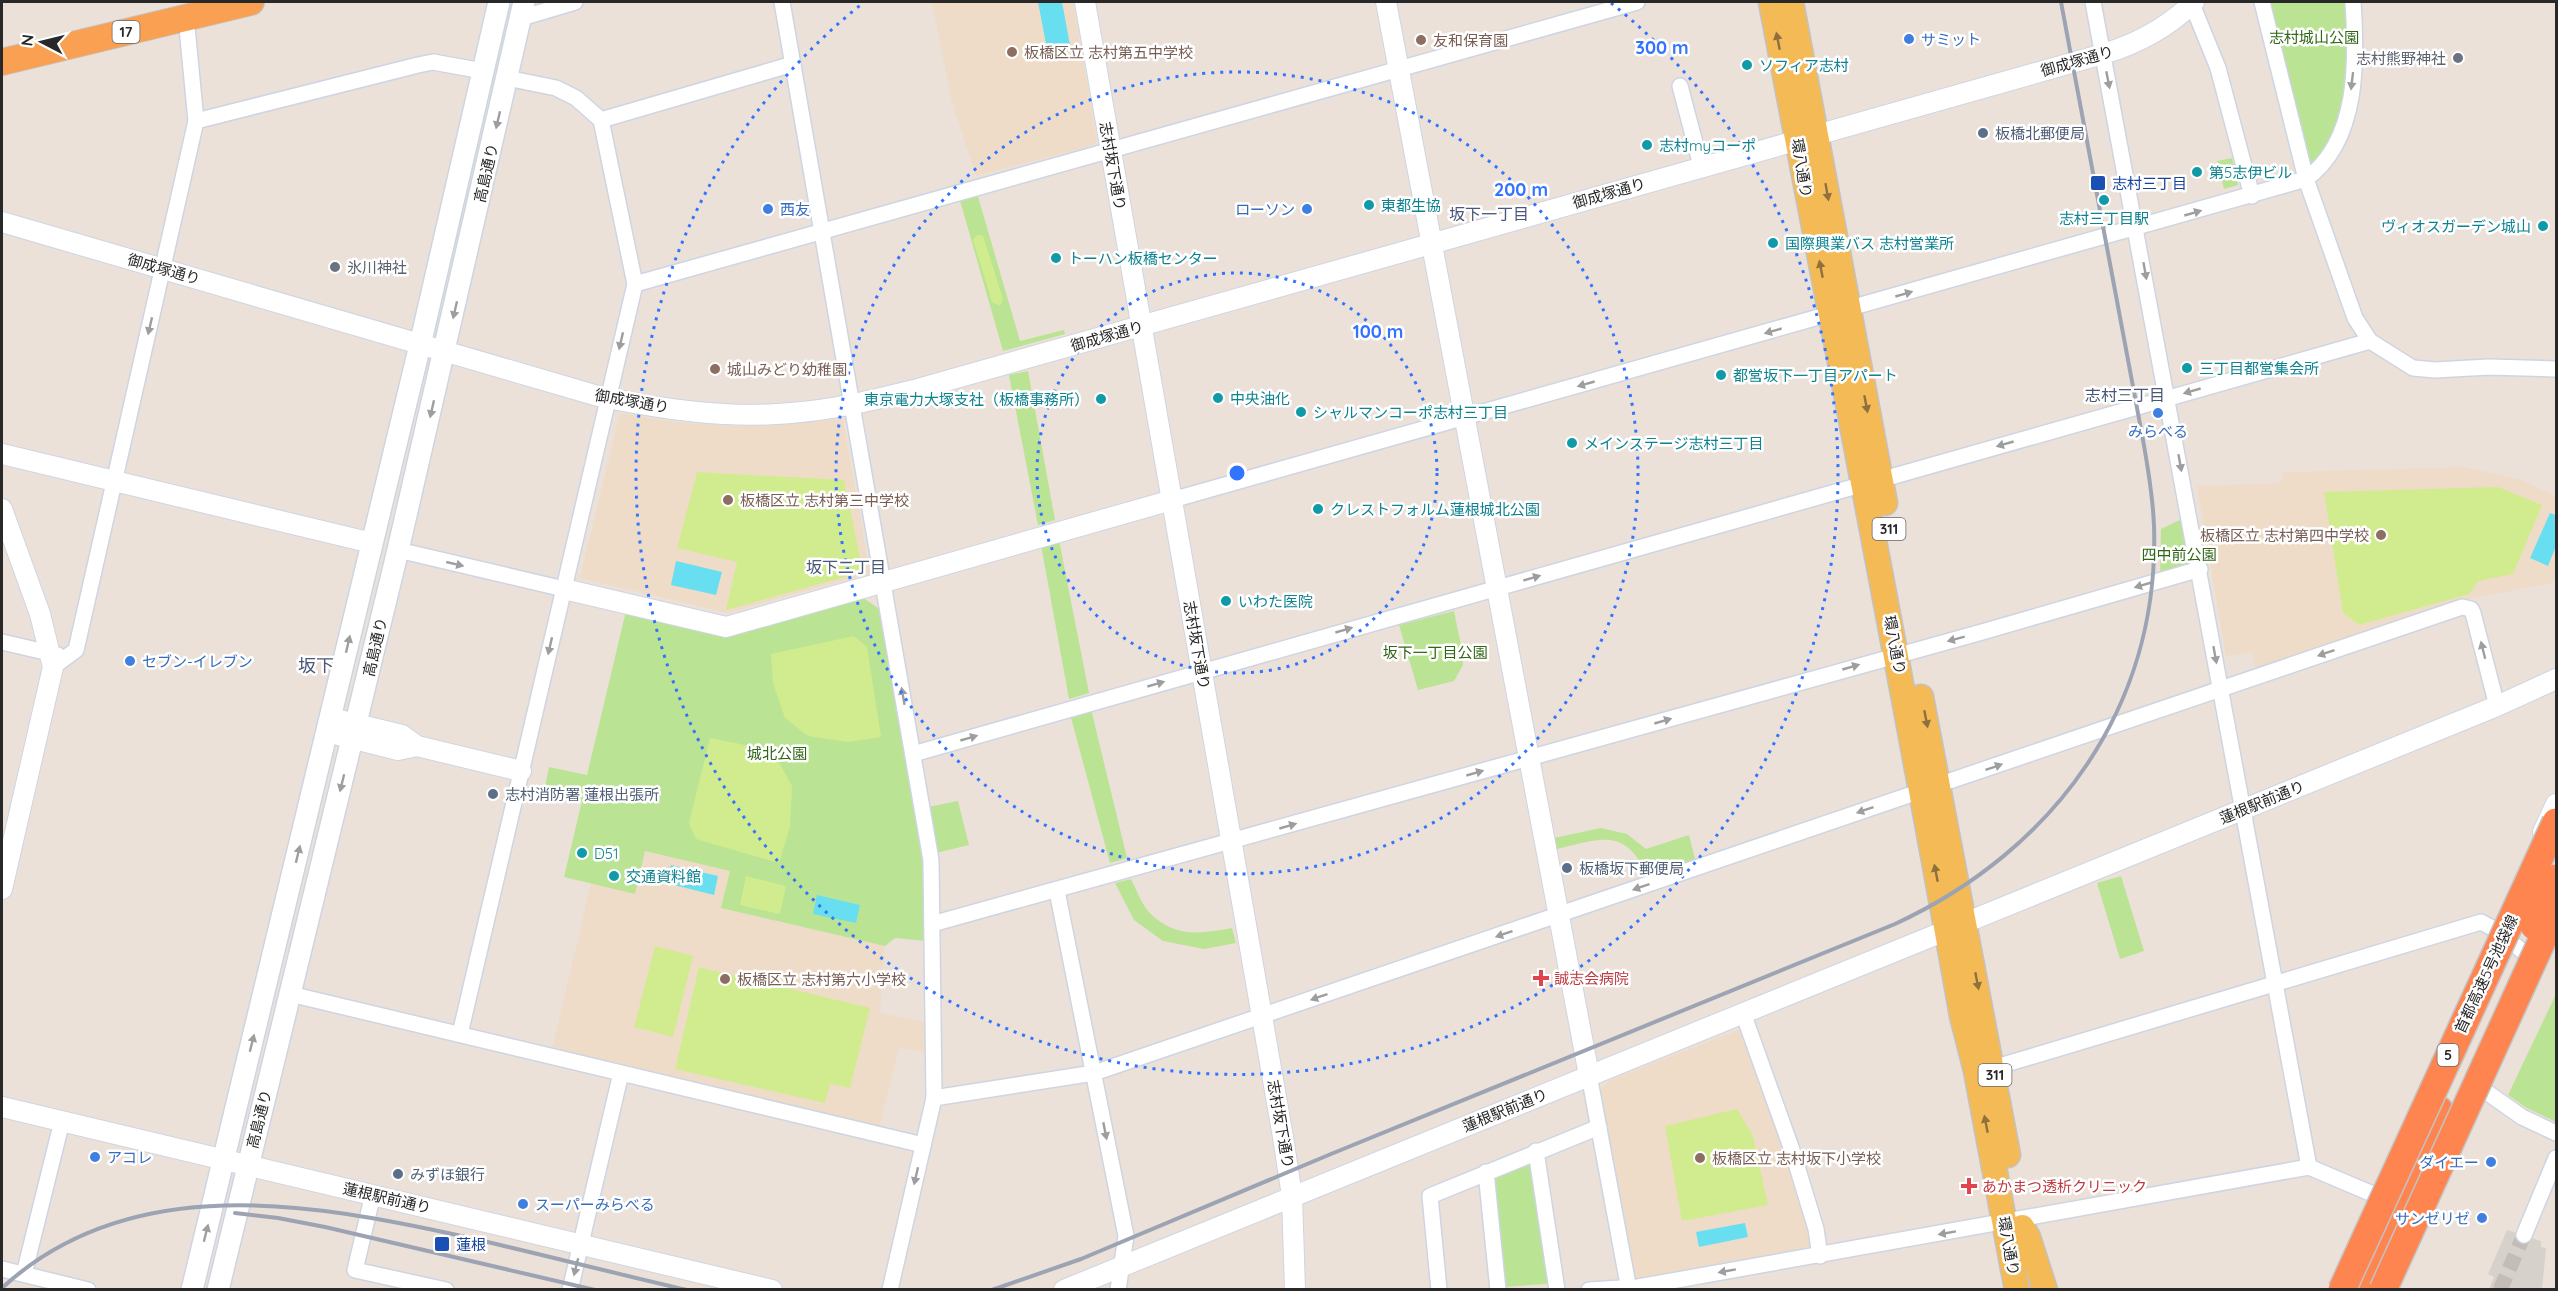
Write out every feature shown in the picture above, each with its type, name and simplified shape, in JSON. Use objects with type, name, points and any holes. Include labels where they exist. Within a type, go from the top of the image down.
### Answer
[{"type":"highway","name":"17","points":[[2,48],[186,9],[251,2]]},
{"type":"highway","name":"17","points":[[2,62],[186,9]]},
{"type":"highway","name":"首都高速5号池袋線","points":[[2342,1290],[2556,822]]},
{"type":"highway","points":[[2369,1290],[2385,1242],[2556,851]]},
{"type":"highway","points":[[2358,1290],[2385,1242],[2556,878]]},
{"type":"highway","points":[[2384,1290],[2556,912]]},
{"type":"main road","name":"高島通り","points":[[192,1290],[420,345],[499,2]]},
{"type":"main road","name":"環八通り","points":[[1770,2],[1807,137]]},
{"type":"main road","name":"環八通り","points":[[1791,2],[1807,137],[1839,313],[1956,927],[1993,1068],[2016,1223],[2017,1290]]},
{"type":"main road","name":"高島通り","points":[[218,1290],[355,732],[523,10]]},
{"type":"main road","name":"環八通り","points":[[1956,927],[1962,1016],[2034,1290]]},
{"type":"main road","points":[[2004,1290],[1999,1241],[2016,1223],[2028,1237],[2044,1290]]},
{"type":"street","points":[[523,10],[574,2]]},
{"type":"street","points":[[782,2],[931,860],[934,1098],[890,1290]]},
{"type":"street","name":"志村坂下通り","points":[[1084,2],[1293,1196],[1295,1290]]},
{"type":"street","points":[[1386,2],[1629,1289]]},
{"type":"street","points":[[635,284],[1637,2]]},
{"type":"street","points":[[2093,2],[2277,982],[2309,1167]]},
{"type":"street","points":[[2262,2],[2306,179],[2355,318],[2370,341],[2413,368],[2435,370],[2556,369]]},
{"type":"street","points":[[398,550],[726,627],[2306,179],[2318,171],[2330,157],[2346,118],[2355,59],[2353,2]]},
{"type":"street","points":[[2193,3],[2218,68],[2252,196]]},
{"type":"street","name":"御成塚通り","points":[[2,222],[608,398],[668,408],[730,414],[791,413],[851,405],[914,390],[1432,244],[1669,171],[1807,137],[2103,54],[2151,33],[2193,3]]},
{"type":"street","points":[[2,642],[58,659],[76,650],[196,121],[186,9]]},
{"type":"street","points":[[196,121],[418,64],[434,62],[483,71]]},
{"type":"street","points":[[601,120],[793,64]]},
{"type":"street","points":[[460,1034],[635,284],[601,120],[576,98],[556,88],[507,78]]},
{"type":"street","points":[[1680,86],[1699,158]]},
{"type":"street","points":[[913,754],[2370,341]]},
{"type":"street","points":[[2,454],[372,543]]},
{"type":"street","points":[[2,509],[58,659],[2,882]]},
{"type":"street","points":[[932,924],[1057,891],[2200,569]]},
{"type":"street","points":[[934,1098],[1094,1073],[2352,644],[2467,607],[2473,613],[2497,706]]},
{"type":"street","name":"蓮根駅前通り","points":[[1064,1290],[2497,706],[2556,679]]},
{"type":"street","points":[[329,725],[355,732],[402,735],[417,746],[521,771]]},
{"type":"street","points":[[2332,1290],[2556,804]]},
{"type":"street","points":[[1057,891],[1126,1236],[1118,1290]]},
{"type":"street","points":[[2384,1290],[2536,962],[2556,912]]},
{"type":"street","points":[[1993,1068],[2481,922],[2496,930],[2536,962]]},
{"type":"street","points":[[290,994],[923,1145]]},
{"type":"street","points":[[1743,1013],[1796,1161],[1816,1229],[1820,1256]]},
{"type":"street","points":[[570,1290],[621,1073]]},
{"type":"street","points":[[2478,1086],[2522,1117],[2556,1132]]},
{"type":"street","name":"蓮根駅前通り","points":[[2,1107],[772,1290]]},
{"type":"street","points":[[24,1274],[62,1121]]},
{"type":"street","points":[[1439,1290],[1430,1196],[1599,1127]]},
{"type":"street","points":[[1536,1151],[1557,1290]]},
{"type":"street","points":[[2524,1235],[2556,1158]]},
{"type":"street","points":[[1589,1290],[1629,1289],[2016,1223],[2309,1167],[2375,1195]]},
{"type":"street","points":[[1486,1172],[1498,1290]]},
{"type":"street","points":[[373,1194],[356,1270],[446,1290]]},
{"type":"street","points":[[2,1269],[88,1290]]},
{"type":"shaded area","name":"板橋区立 志村第五中学校","points":[[932,2],[1073,2],[1097,141],[1093,145],[976,176],[952,102]]},
{"type":"shaded area","name":"板橋区立 志村第三中学校","points":[[620,413],[675,422],[731,426],[843,419],[870,573],[727,613],[580,578]]},
{"type":"shaded area","name":"板橋区立 志村第四中学校","points":[[2464,467],[2519,479],[2556,496],[2556,574],[2553,583],[2464,600],[2256,670],[2252,652],[2226,656],[2197,486],[2280,483],[2283,472]]},
{"type":"shaded area","name":"板橋区立 志村第六小学校","points":[[645,851],[731,871],[721,908],[885,946],[880,1013],[925,1022],[924,1052],[899,1048],[880,1126],[552,1050],[591,883],[635,894]]},
{"type":"shaded area","name":"板橋区立 志村坂下小学校","points":[[1741,1029],[1746,1031],[1810,1227],[1811,1245],[1807,1251],[1637,1279],[1599,1090],[1611,1080]]},
{"type":"shaded area","points":[[2507,1230],[2541,1241],[2541,1247],[2546,1248],[2542,1289],[2489,1289],[2494,1277],[2488,1274]]},
{"type":"green space","name":"志村城山公園","points":[[2270,2],[2347,2],[2347,79],[2341,120],[2327,152],[2309,166]]},
{"type":"green space","points":[[2232,158],[2238,185],[2224,189],[2217,161]]},
{"type":"green space","points":[[977,193],[1020,341],[1064,330],[1065,334],[1003,351],[959,197]]},
{"type":"green space","points":[[977,235],[983,236],[1003,299],[1000,306],[992,302],[973,240]]},
{"type":"green space","points":[[1028,371],[1055,520],[1038,525],[1009,375]]},
{"type":"green space","points":[[697,472],[844,480],[863,572],[726,610],[737,562],[677,548]]},
{"type":"green space","points":[[2498,487],[2542,505],[2513,574],[2478,581],[2469,594],[2359,625],[2343,613],[2324,492]]},
{"type":"green space","name":"四中前公園","points":[[2190,515],[2200,569],[2160,580],[2161,529]]},
{"type":"green space","points":[[1059,540],[1089,693],[1069,699],[1041,545]]},
{"type":"green space","name":"城北公園","points":[[862,597],[882,611],[925,868],[926,941],[895,938],[885,946],[721,908],[730,871],[645,851],[635,894],[564,877],[582,801],[544,792],[549,767],[587,775],[626,611],[725,636]]},
{"type":"green space","name":"坂下一丁目公園","points":[[1454,611],[1463,665],[1454,681],[1418,690],[1399,625]]},
{"type":"green space","points":[[854,636],[867,647],[881,737],[848,742],[808,736],[785,718],[773,683],[771,654]]},
{"type":"green space","points":[[1091,709],[1127,858],[1110,863],[1070,714]]},
{"type":"green space","points":[[710,738],[745,745],[777,759],[792,786],[790,827],[779,863],[696,839],[689,823]]},
{"type":"green space","points":[[958,801],[969,845],[936,853],[928,807]]},
{"type":"green space","points":[[1601,828],[1627,834],[1646,849],[1689,835],[1696,863],[1649,879],[1632,851],[1612,840],[1588,842],[1557,849],[1554,838]]},
{"type":"green space","points":[[746,876],[786,886],[780,914],[740,905]]},
{"type":"green space","points":[[2121,876],[2144,951],[2120,959],[2097,883]]},
{"type":"green space","points":[[1131,879],[1146,908],[1158,920],[1178,930],[1188,932],[1209,932],[1232,928],[1236,943],[1204,949],[1163,941],[1134,920],[1115,883]]},
{"type":"green space","points":[[655,946],[693,956],[673,1037],[634,1027]]},
{"type":"green space","points":[[699,967],[870,1008],[850,1088],[830,1084],[825,1103],[675,1069]]},
{"type":"green space","points":[[2556,994],[2556,1122],[2525,1107],[2508,1095]]},
{"type":"green space","points":[[1737,1109],[1753,1136],[1768,1205],[1682,1221],[1665,1126]]},
{"type":"green space","points":[[1528,1159],[1534,1162],[1551,1278],[1547,1284],[1504,1287],[1491,1174]]},
{"type":"water","points":[[1038,2],[1062,2],[1070,45],[1047,49]]},
{"type":"water","points":[[2550,513],[2556,515],[2556,546],[2548,566],[2530,558]]},
{"type":"water","points":[[676,561],[722,572],[716,595],[671,585]]},
{"type":"water","points":[[671,865],[718,876],[714,895],[666,883]]},
{"type":"water","points":[[817,895],[860,905],[856,923],[813,914]]},
{"type":"water","points":[[1745,1223],[1748,1237],[1699,1247],[1696,1232]]},
{"type":"tunnel","points":[[2500,1290],[2524,1235]]},
{"type":"railway","points":[[992,1290],[1081,1259],[1331,1154],[1895,924],[1952,893],[2004,856],[2049,813],[2087,765],[2117,712],[2139,654],[2151,592],[2154,526],[2143,440],[2061,2]]},
{"type":"railway","points":[[2,1288],[52,1251],[107,1225],[164,1211],[224,1206],[285,1207],[347,1214],[494,1243],[687,1290]]},
{"type":"railway","points":[[235,1213],[325,1227],[595,1290]]},
{"type":"place","name":"サミット","points":[[1909,39]]},
{"type":"place","name":"友和保育園","points":[[1421,40]]},
{"type":"place","name":"板橋区立 志村第五中学校","points":[[1012,52]]},
{"type":"place","name":"志村熊野神社","points":[[2458,58]]},
{"type":"place","name":"ソフィア志村","points":[[1747,65]]},
{"type":"place","name":"板橋北郵便局","points":[[1983,133]]},
{"type":"place","name":"志村myコーポ","points":[[1647,145]]},
{"type":"place","name":"第5志伊ビル","points":[[2197,172]]},
{"type":"place","name":"志村三丁目","points":[[2098,183]]},
{"type":"place","name":"志村三丁目駅","points":[[2104,200]]},
{"type":"place","name":"東都生協","points":[[1369,205]]},
{"type":"place","name":"西友","points":[[768,209]]},
{"type":"place","name":"ローソン","points":[[1307,209]]},
{"type":"place","name":"ヴィオスガーデン城山","points":[[2543,226]]},
{"type":"place","name":"国際興業バス 志村営業所","points":[[1773,243]]},
{"type":"place","name":"トーハン板橋センター","points":[[1056,258]]},
{"type":"place","name":"氷川神社","points":[[335,267]]},
{"type":"place","name":"三丁目都営集会所","points":[[2187,368]]},
{"type":"place","name":"城山みどり幼稚園","points":[[715,369]]},
{"type":"place","name":"都営坂下一丁目アパート","points":[[1721,375]]},
{"type":"place","name":"中央油化","points":[[1218,398]]},
{"type":"place","name":"東京電力大塚支社（板橋事務所）","points":[[1101,399]]},
{"type":"place","name":"シャルマンコーポ志村三丁目","points":[[1301,412]]},
{"type":"place","name":"みらべる","points":[[2158,413]]},
{"type":"place","name":"メインステージ志村三丁目","points":[[1572,443]]},
{"type":"place","name":"板橋区立 志村第三中学校","points":[[728,500]]},
{"type":"place","name":"クレストフォルム蓮根城北公園","points":[[1318,509]]},
{"type":"place","name":"板橋区立 志村第四中学校","points":[[2381,535]]},
{"type":"place","name":"いわた医院","points":[[1226,601]]},
{"type":"place","name":"セブン-イレブン","points":[[130,661]]},
{"type":"place","name":"志村消防署 蓮根出張所","points":[[493,794]]},
{"type":"place","name":"D51","points":[[582,853]]},
{"type":"place","name":"板橋坂下郵便局","points":[[1567,868]]},
{"type":"place","name":"交通資料館","points":[[614,876]]},
{"type":"place","name":"誠志会病院","points":[[1541,978]]},
{"type":"place","name":"板橋区立 志村第六小学校","points":[[725,979]]},
{"type":"place","name":"アコレ","points":[[95,1157]]},
{"type":"place","name":"板橋区立 志村坂下小学校","points":[[1700,1158]]},
{"type":"place","name":"ダイエー","points":[[2491,1162]]},
{"type":"place","name":"みずほ銀行","points":[[398,1174]]},
{"type":"place","name":"あかまつ透析クリニック","points":[[1969,1186]]},
{"type":"place","name":"スーパーみらべる","points":[[523,1204]]},
{"type":"place","name":"サンゼリゼ","points":[[2482,1218]]},
{"type":"place","name":"蓮根","points":[[442,1244]]},
{"type":"district","name":"坂下一丁目","points":[[1489,214]]},
{"type":"district","name":"志村三丁目","points":[[2125,395]]},
{"type":"district","name":"坂下二丁目","points":[[846,567]]},
{"type":"district","name":"坂下","points":[[316,665]]}]
